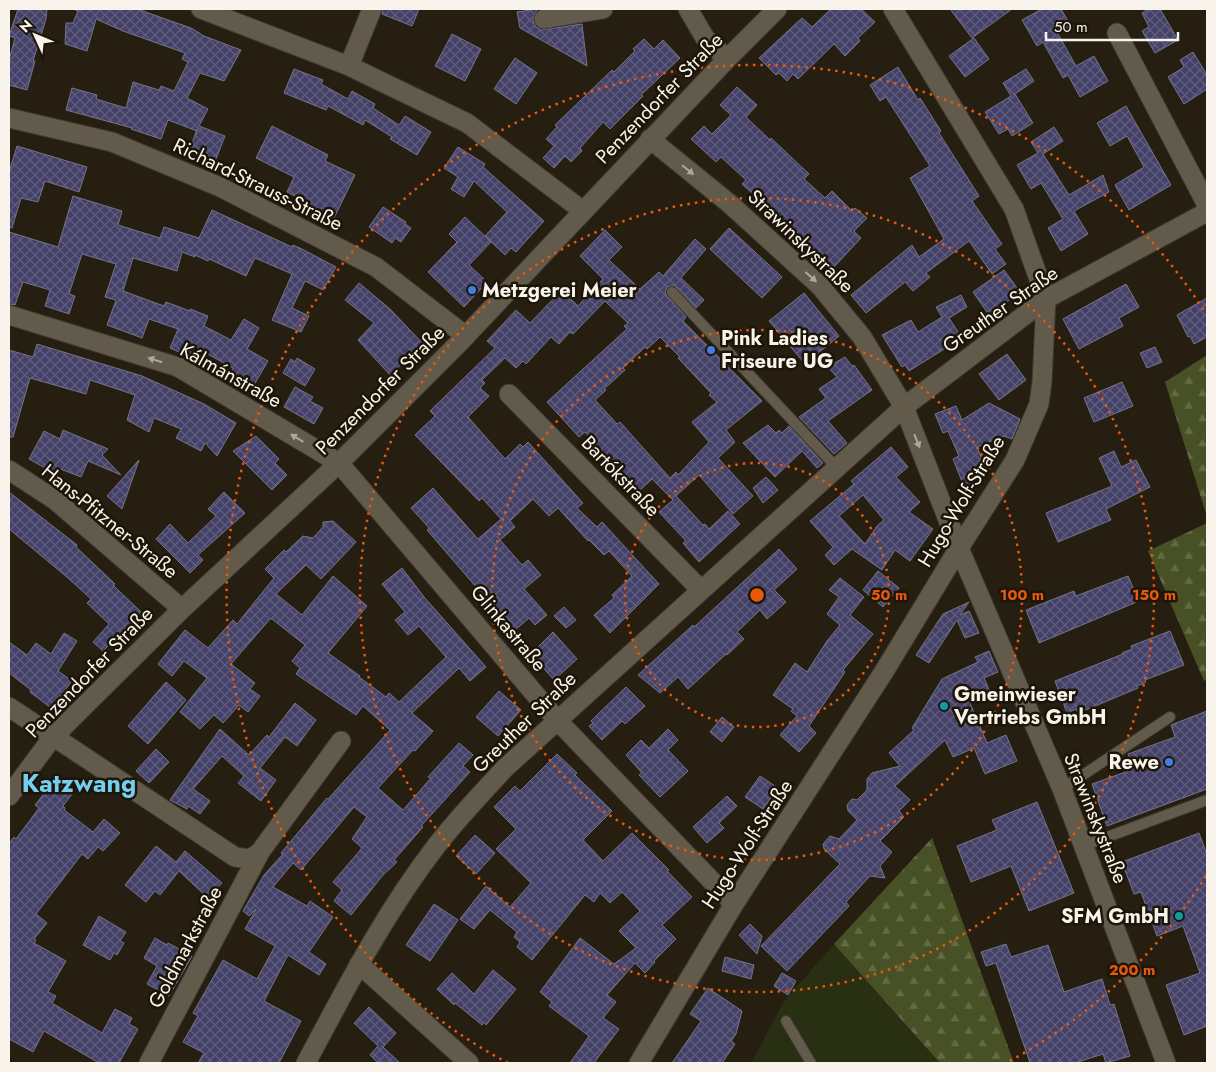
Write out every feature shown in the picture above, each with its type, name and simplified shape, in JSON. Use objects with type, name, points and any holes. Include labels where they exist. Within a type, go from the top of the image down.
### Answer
[{"type":"street","points":[[201,9],[349,66],[467,123],[583,210]]},
{"type":"street","points":[[349,66],[372,9]]},
{"type":"street","points":[[544,18],[603,9]]},
{"type":"street","points":[[688,9],[705,38],[727,59]]},
{"type":"street","name":"Penzendorfer Straße","points":[[9,796],[52,738],[182,609],[339,464],[466,336],[650,139],[777,9]]},
{"type":"street","name":"Hugo-Wolf-Straße","points":[[639,1063],[734,904],[885,670],[1015,460],[1039,404],[1042,382],[1046,299],[1014,209],[893,9]]},
{"type":"street","points":[[1117,33],[1207,205]]},
{"type":"street","name":"Richard-Strauss-Straße","points":[[9,118],[112,142],[220,187],[376,267],[466,336]]},
{"type":"street","name":"Strawinskystraße","points":[[650,139],[730,204],[820,286],[862,337],[904,407],[959,548],[1062,789],[1166,1063]]},
{"type":"street","name":"Greuther Straße","points":[[306,1063],[359,964],[408,886],[466,810],[505,768],[904,407],[1046,299],[1207,212]]},
{"type":"street","name":"Kálmánstraße","points":[[9,315],[178,367],[339,464]]},
{"type":"street","name":"Bartókstraße","points":[[509,394],[701,590]]},
{"type":"street","name":"Glinkastraße","points":[[339,464],[557,720],[734,904]]},
{"type":"street","name":"Hans-Pfitzner-Straße","points":[[9,470],[55,500],[182,609]]},
{"type":"street","points":[[9,708],[235,857],[250,859],[260,852]]},
{"type":"street","name":"Goldmarkstraße","points":[[149,1063],[260,852],[341,741]]},
{"type":"street","points":[[359,964],[468,1063]]},
{"type":"lane","points":[[672,292],[837,468]]},
{"type":"lane","points":[[1062,789],[1170,717]]},
{"type":"lane","points":[[1083,846],[1207,800]]},
{"type":"lane","points":[[786,1021],[811,1063]]},
{"type":"green space","points":[[1207,355],[1207,517],[1165,382]]},
{"type":"green space","points":[[1207,523],[1207,679],[1204,681],[1148,551]]},
{"type":"green space","points":[[932,838],[1014,1063],[940,1063],[834,944]]},
{"type":"green space","points":[[834,944],[940,1063],[751,1063],[784,1001]]},
{"type":"building","points":[[18,9],[47,9],[27,90],[9,85],[9,60],[15,38],[9,36]]},
{"type":"building","points":[[73,9],[137,9],[191,28],[204,36],[241,50],[224,81],[200,73],[187,98],[208,109],[199,126],[225,136],[216,159],[190,149],[196,131],[168,120],[161,139],[132,128],[66,110],[72,88],[97,95],[96,99],[126,108],[133,82],[159,90],[161,86],[174,91],[188,62],[182,59],[185,53],[123,31],[96,19],[87,51],[65,44],[66,23],[73,23],[78,11]]},
{"type":"building","points":[[383,9],[419,9],[412,26],[382,14]]},
{"type":"building","points":[[537,9],[533,20],[536,27],[541,30],[582,24],[587,66],[520,28],[517,12]]},
{"type":"building","points":[[831,9],[861,9],[875,22],[858,38],[860,41],[845,56],[834,44],[798,79],[793,74],[787,81],[779,73],[776,75],[759,58],[802,18],[812,27]]},
{"type":"building","points":[[950,9],[1012,9],[972,38]]},
{"type":"building","points":[[1042,9],[1061,9],[1071,26],[1058,34],[1076,66],[1094,56],[1108,81],[1080,97],[1068,75],[1063,78],[1043,42],[1037,46],[1022,20]]},
{"type":"building","points":[[1149,9],[1160,9],[1178,40],[1155,53],[1142,31],[1149,27],[1142,13]]},
{"type":"building","points":[[452,34],[481,49],[465,81],[435,66]]},
{"type":"building","points":[[974,38],[989,59],[965,77],[949,56]]},
{"type":"building","points":[[644,39],[654,49],[663,40],[680,58],[641,95],[643,96],[610,129],[603,122],[580,148],[582,151],[571,162],[565,156],[554,168],[543,158],[554,146],[546,139],[557,127],[555,125],[612,70],[614,72]]},
{"type":"building","points":[[1193,52],[1207,75],[1207,89],[1184,104],[1168,77],[1184,67],[1180,60]]},
{"type":"building","points":[[515,58],[537,73],[516,104],[494,89]]},
{"type":"building","points":[[898,67],[918,100],[920,98],[941,131],[939,133],[979,196],[972,201],[1002,244],[995,249],[1006,264],[992,274],[969,241],[926,273],[930,277],[913,291],[905,282],[866,313],[851,295],[912,245],[919,257],[944,239],[910,178],[930,166],[886,97],[880,101],[870,85]]},
{"type":"building","points":[[294,69],[323,80],[321,84],[348,99],[352,91],[375,104],[373,108],[399,125],[405,116],[431,132],[417,155],[390,139],[392,137],[365,120],[363,125],[328,106],[326,110],[284,93]]},
{"type":"building","points":[[1026,69],[1034,81],[1015,94],[1033,123],[1012,136],[1008,129],[999,134],[985,112],[1011,96],[1003,83]]},
{"type":"building","points":[[737,87],[757,105],[746,117],[809,174],[804,179],[825,198],[832,191],[852,211],[855,208],[867,218],[854,231],[861,238],[834,267],[742,184],[746,180],[721,157],[716,162],[691,139],[704,126],[712,134],[731,115],[720,105]]},
{"type":"building","points":[[1126,106],[1171,185],[1129,210],[1115,185],[1144,167],[1127,136],[1110,146],[1097,123]]},
{"type":"building","points":[[272,126],[328,155],[325,161],[355,175],[334,218],[311,207],[312,205],[287,192],[294,177],[256,158]]},
{"type":"building","points":[[1054,127],[1063,141],[1043,154],[1069,195],[1103,175],[1109,192],[1074,211],[1088,234],[1061,251],[1048,228],[1063,219],[1041,183],[1031,189],[1017,165],[1038,153],[1031,142]]},
{"type":"building","points":[[17,146],[87,167],[79,192],[45,181],[38,202],[21,198],[12,228],[9,227],[9,172]]},
{"type":"building","points":[[458,147],[485,164],[483,167],[544,221],[516,252],[511,248],[505,255],[485,236],[507,212],[474,181],[464,197],[451,189],[458,177],[444,168]]},
{"type":"building","points":[[73,196],[122,211],[118,225],[160,238],[164,227],[199,238],[212,210],[292,247],[293,245],[302,249],[336,267],[323,290],[305,281],[292,308],[309,316],[301,332],[272,320],[292,274],[255,258],[246,276],[209,259],[208,261],[182,252],[177,271],[133,258],[123,291],[164,306],[166,302],[208,316],[204,326],[231,340],[244,319],[259,328],[247,349],[268,361],[251,390],[228,376],[233,368],[195,347],[190,357],[170,348],[178,329],[149,319],[142,338],[107,325],[116,300],[105,297],[116,264],[82,254],[69,294],[75,296],[69,314],[45,306],[50,290],[23,282],[15,305],[9,304],[9,232],[58,247]]},
{"type":"building","points":[[383,207],[406,222],[405,224],[411,228],[401,242],[395,238],[392,243],[369,227]]},
{"type":"building","points":[[465,217],[491,242],[469,265],[487,282],[464,307],[428,272],[457,242],[449,234]]},
{"type":"building","points":[[729,228],[782,277],[762,298],[710,249]]},
{"type":"building","points":[[605,230],[622,247],[609,260],[640,289],[659,272],[663,276],[695,239],[706,249],[681,278],[704,300],[696,308],[674,285],[667,287],[665,293],[686,317],[683,321],[762,401],[726,430],[735,442],[718,458],[753,496],[733,514],[699,475],[676,496],[709,529],[728,511],[740,524],[699,562],[683,543],[686,541],[659,512],[673,500],[652,479],[639,491],[632,483],[629,486],[606,460],[608,457],[585,432],[579,437],[547,402],[627,329],[624,326],[628,323],[605,301],[573,334],[570,332],[559,344],[551,337],[526,364],[523,361],[516,368],[505,358],[482,380],[485,383],[480,388],[489,396],[468,417],[505,459],[520,444],[523,447],[528,442],[583,503],[577,508],[597,527],[602,522],[659,584],[610,633],[594,615],[614,598],[612,595],[632,576],[609,551],[604,555],[588,541],[558,508],[549,516],[533,499],[510,521],[515,527],[500,540],[522,565],[528,560],[541,575],[524,589],[547,615],[535,625],[529,618],[514,631],[427,530],[429,528],[411,508],[433,488],[478,539],[501,519],[482,498],[479,501],[415,435],[435,416],[430,411],[495,348],[487,341],[516,310],[530,323],[562,290],[578,306],[603,279],[580,256]],"holes":[[[660,337],[680,357],[678,358],[717,402],[692,422],[709,442],[678,475],[676,472],[670,478],[620,422],[617,424],[595,400],[625,370],[623,368],[645,347],[647,349]]]},
{"type":"building","points":[[1004,270],[1020,292],[989,315],[973,292]]},
{"type":"building","points":[[359,283],[390,309],[426,347],[410,361],[407,359],[390,375],[358,340],[374,323],[345,300]]},
{"type":"building","points":[[1126,284],[1139,307],[1119,318],[1123,326],[1079,349],[1063,319]]},
{"type":"building","points":[[804,293],[839,336],[805,364],[769,321]]},
{"type":"building","points":[[961,295],[967,307],[949,318],[962,338],[909,371],[905,365],[902,367],[882,335],[911,320],[918,332],[942,317],[936,307]]},
{"type":"building","points":[[1207,298],[1207,337],[1194,344],[1190,336],[1188,337],[1177,315]]},
{"type":"building","points":[[37,344],[142,376],[204,404],[236,423],[217,456],[205,443],[201,451],[176,438],[181,429],[154,418],[149,432],[127,420],[135,395],[90,380],[86,394],[30,378],[13,437],[9,437],[9,350],[33,357]]},
{"type":"building","points":[[1155,347],[1162,362],[1147,368],[1140,353]]},
{"type":"building","points":[[1007,354],[1026,380],[999,400],[979,374]]},
{"type":"building","points":[[845,357],[852,366],[854,365],[872,390],[828,421],[847,443],[834,454],[799,417],[826,398],[819,389],[837,377],[828,367]]},
{"type":"building","points":[[297,358],[315,369],[305,386],[283,373],[291,359],[295,362]]},
{"type":"building","points":[[1122,382],[1133,406],[1094,422],[1084,398]]},
{"type":"building","points":[[295,387],[313,397],[310,401],[323,408],[314,424],[284,407]]},
{"type":"building","points":[[989,403],[1020,419],[1012,439],[1004,436],[977,447],[986,469],[974,474],[978,484],[965,489],[953,459],[959,456],[948,431],[943,433],[935,414],[956,406],[962,420]]},
{"type":"building","points":[[768,425],[776,433],[779,430],[782,433],[789,426],[823,463],[817,468],[802,451],[775,477],[743,443]]},
{"type":"building","points":[[63,430],[108,449],[102,455],[121,475],[88,461],[81,477],[58,468],[54,473],[29,459],[44,431],[60,439]]},
{"type":"building","points":[[256,436],[279,459],[275,463],[287,475],[272,490],[233,451]]},
{"type":"building","points":[[891,447],[908,467],[896,477],[920,502],[909,512],[933,529],[910,561],[895,550],[882,570],[852,549],[834,565],[825,555],[833,547],[810,521],[854,484],[851,481]],"holes":[[[863,495],[884,520],[877,526],[865,544],[839,516]]]},
{"type":"building","points":[[1114,451],[1121,467],[1136,460],[1150,487],[1106,509],[1111,520],[1058,542],[1046,513],[1112,486],[1099,458]]},
{"type":"building","points":[[139,460],[122,509],[107,496]]},
{"type":"building","points":[[766,477],[778,490],[763,503],[753,488]]},
{"type":"building","points":[[9,492],[77,545],[76,547],[141,612],[103,651],[93,642],[109,624],[87,603],[91,599],[9,529]]},
{"type":"building","points":[[224,492],[245,513],[198,555],[203,560],[190,573],[156,539],[170,524],[188,543],[216,516],[208,509]]},
{"type":"building","points":[[333,521],[356,542],[321,579],[306,565],[276,594],[302,615],[333,576],[367,606],[328,653],[386,697],[389,693],[399,702],[446,657],[419,626],[408,635],[395,620],[405,612],[382,584],[402,568],[424,597],[486,667],[470,681],[459,668],[412,713],[433,731],[378,788],[403,810],[431,778],[428,777],[459,743],[473,755],[463,766],[470,772],[421,826],[423,827],[394,860],[397,862],[383,875],[351,915],[334,901],[342,890],[333,882],[362,848],[352,839],[367,817],[354,807],[301,870],[293,863],[273,887],[307,906],[310,901],[333,917],[309,952],[326,964],[319,975],[288,955],[264,1001],[301,1021],[279,1063],[198,1063],[204,1053],[183,1042],[198,1016],[193,1013],[223,960],[257,979],[275,946],[245,929],[256,909],[249,916],[243,911],[264,875],[283,854],[281,853],[327,798],[390,730],[363,706],[356,715],[296,674],[300,668],[292,661],[305,645],[272,619],[231,664],[255,683],[250,689],[260,696],[248,712],[239,705],[223,723],[214,715],[200,729],[180,712],[207,678],[184,661],[172,676],[158,664],[185,630],[208,648],[233,620],[237,624],[274,578],[265,569],[284,550],[286,552],[303,536],[313,538],[323,527],[323,522]]},
{"type":"building","points":[[779,549],[797,569],[774,590],[786,602],[767,619],[760,610],[737,632],[744,639],[727,655],[688,689],[678,677],[660,693],[638,675],[693,625],[694,627]]},
{"type":"building","points":[[878,571],[899,588],[883,607],[863,590]]},
{"type":"building","points":[[1128,576],[1139,601],[1039,643],[1026,610],[1074,591],[1076,596]]},
{"type":"building","points":[[840,578],[864,597],[850,615],[873,634],[843,670],[845,672],[809,726],[816,733],[799,752],[780,735],[797,716],[791,711],[793,709],[773,695],[795,663],[807,672],[840,625],[827,614],[839,597],[829,590]]},
{"type":"building","points":[[969,602],[960,615],[969,611],[979,633],[965,638],[957,620],[929,663],[916,655],[943,614]]},
{"type":"building","points":[[564,607],[576,620],[566,628],[554,616]]},
{"type":"building","points":[[1170,631],[1184,665],[1145,680],[1146,682],[1137,686],[1138,688],[1100,704],[1078,713],[1076,709],[1067,713],[1055,681],[1123,654],[1132,649],[1131,646]]},
{"type":"building","points":[[553,632],[577,659],[554,680],[531,654]]},
{"type":"building","points":[[64,633],[77,641],[58,671],[72,681],[51,708],[9,673],[9,642],[27,655],[36,643],[51,654]]},
{"type":"building","points":[[989,651],[998,672],[984,678],[991,694],[970,703],[987,743],[1006,735],[1017,761],[985,774],[974,748],[953,757],[945,740],[895,786],[910,800],[899,811],[904,817],[880,841],[892,852],[880,866],[885,878],[870,876],[846,902],[849,906],[787,971],[761,946],[840,864],[824,849],[823,844],[830,836],[839,839],[857,820],[848,811],[847,805],[852,799],[857,800],[867,790],[867,779],[872,773],[900,766],[889,753],[914,730],[912,728],[942,679],[978,662],[975,657]]},
{"type":"building","points":[[166,682],[186,700],[148,744],[128,726]]},
{"type":"building","points":[[626,687],[645,706],[625,724],[622,721],[602,740],[589,726],[593,723],[591,721]]},
{"type":"building","points":[[499,691],[521,710],[498,736],[476,717]]},
{"type":"building","points":[[295,703],[316,720],[297,746],[285,737],[260,768],[276,780],[261,801],[238,783],[244,776],[222,756],[193,789],[210,801],[200,814],[188,806],[187,809],[170,800],[220,729],[249,755],[267,735],[269,737]]},
{"type":"building","name":"Rewe","points":[[1207,711],[1207,789],[1107,826],[1092,784],[1134,769],[1128,754],[1175,737],[1171,725]]},
{"type":"building","points":[[722,717],[734,727],[722,742],[710,732]]},
{"type":"building","points":[[668,729],[678,740],[668,750],[688,771],[660,797],[639,775],[642,773],[626,755],[641,740],[649,748]]},
{"type":"building","points":[[156,749],[169,762],[149,783],[136,771]]},
{"type":"building","points":[[557,754],[577,773],[575,775],[612,811],[583,840],[603,861],[632,833],[669,870],[667,871],[692,897],[662,925],[676,939],[658,955],[655,962],[645,973],[635,963],[607,995],[616,1002],[603,1018],[619,1029],[594,1063],[570,1063],[589,1036],[549,1006],[552,1002],[540,992],[580,938],[614,964],[636,948],[619,931],[640,911],[622,892],[610,903],[600,893],[594,902],[585,895],[532,960],[517,947],[520,942],[514,937],[517,932],[490,910],[474,929],[460,919],[486,886],[510,907],[531,883],[496,849],[516,829],[494,807],[515,786],[520,791]]},
{"type":"building","points":[[760,776],[778,788],[763,809],[745,797]]},
{"type":"building","points":[[54,781],[72,794],[63,806],[64,810],[93,832],[104,819],[120,833],[103,851],[98,847],[88,859],[82,854],[36,914],[47,923],[34,939],[36,940],[34,943],[66,961],[48,992],[56,996],[52,1003],[102,1033],[115,1009],[132,1018],[129,1024],[138,1029],[119,1063],[99,1063],[44,1031],[33,1052],[9,1039],[9,844],[14,837],[16,839],[39,808],[35,805]]},
{"type":"building","points":[[727,796],[737,806],[719,823],[724,828],[707,843],[693,827]]},
{"type":"building","points":[[1037,802],[1074,893],[1029,911],[1011,866],[971,882],[957,846],[997,830],[992,820]]},
{"type":"building","points":[[1199,833],[1207,855],[1207,1026],[1184,1035],[1166,985],[1200,973],[1183,926],[1157,936],[1141,892],[1134,894],[1122,862]]},
{"type":"building","points":[[475,835],[495,853],[476,874],[456,856]]},
{"type":"building","points":[[156,846],[176,862],[185,851],[222,883],[208,898],[179,871],[160,895],[155,891],[146,902],[125,885]]},
{"type":"building","points":[[434,904],[458,920],[430,961],[406,945]]},
{"type":"building","points":[[99,916],[126,932],[120,941],[124,943],[117,955],[114,953],[110,960],[83,945]]},
{"type":"building","points":[[750,924],[762,936],[757,954],[739,935]]},
{"type":"building","points":[[155,938],[192,956],[169,996],[147,984],[157,966],[144,958]]},
{"type":"building","points":[[1006,944],[1011,957],[1048,945],[1064,992],[1102,979],[1110,1005],[1114,1004],[1130,1056],[1106,1063],[1103,1054],[1075,1063],[1030,1063],[996,963],[986,966],[981,952]]},
{"type":"building","points":[[725,957],[754,965],[751,979],[722,971]]},
{"type":"building","points":[[493,970],[516,989],[486,1025],[484,1022],[482,1025],[455,1003],[454,1005],[437,989],[452,973],[474,994]]},
{"type":"building","points":[[782,973],[796,981],[788,995],[774,986]]},
{"type":"building","points":[[708,988],[742,1011],[736,1034],[731,1041],[735,1044],[722,1063],[672,1063],[701,1021],[690,1014]]},
{"type":"building","points":[[369,1007],[396,1033],[383,1047],[400,1063],[378,1063],[370,1055],[378,1046],[354,1023]]},
{"type":"place","name":"Metzgerei Meier","points":[[472,290]]},
{"type":"place","name":"Pink Ladies Friseure UG","points":[[711,350]]},
{"type":"place","name":"Gmeinwieser Vertriebs GmbH","points":[[944,706]]},
{"type":"place","name":"Rewe","points":[[1169,762]]},
{"type":"place","name":"SFM GmbH","points":[[1179,916]]},
{"type":"district","name":"Katzwang","points":[[79,783]]}]
